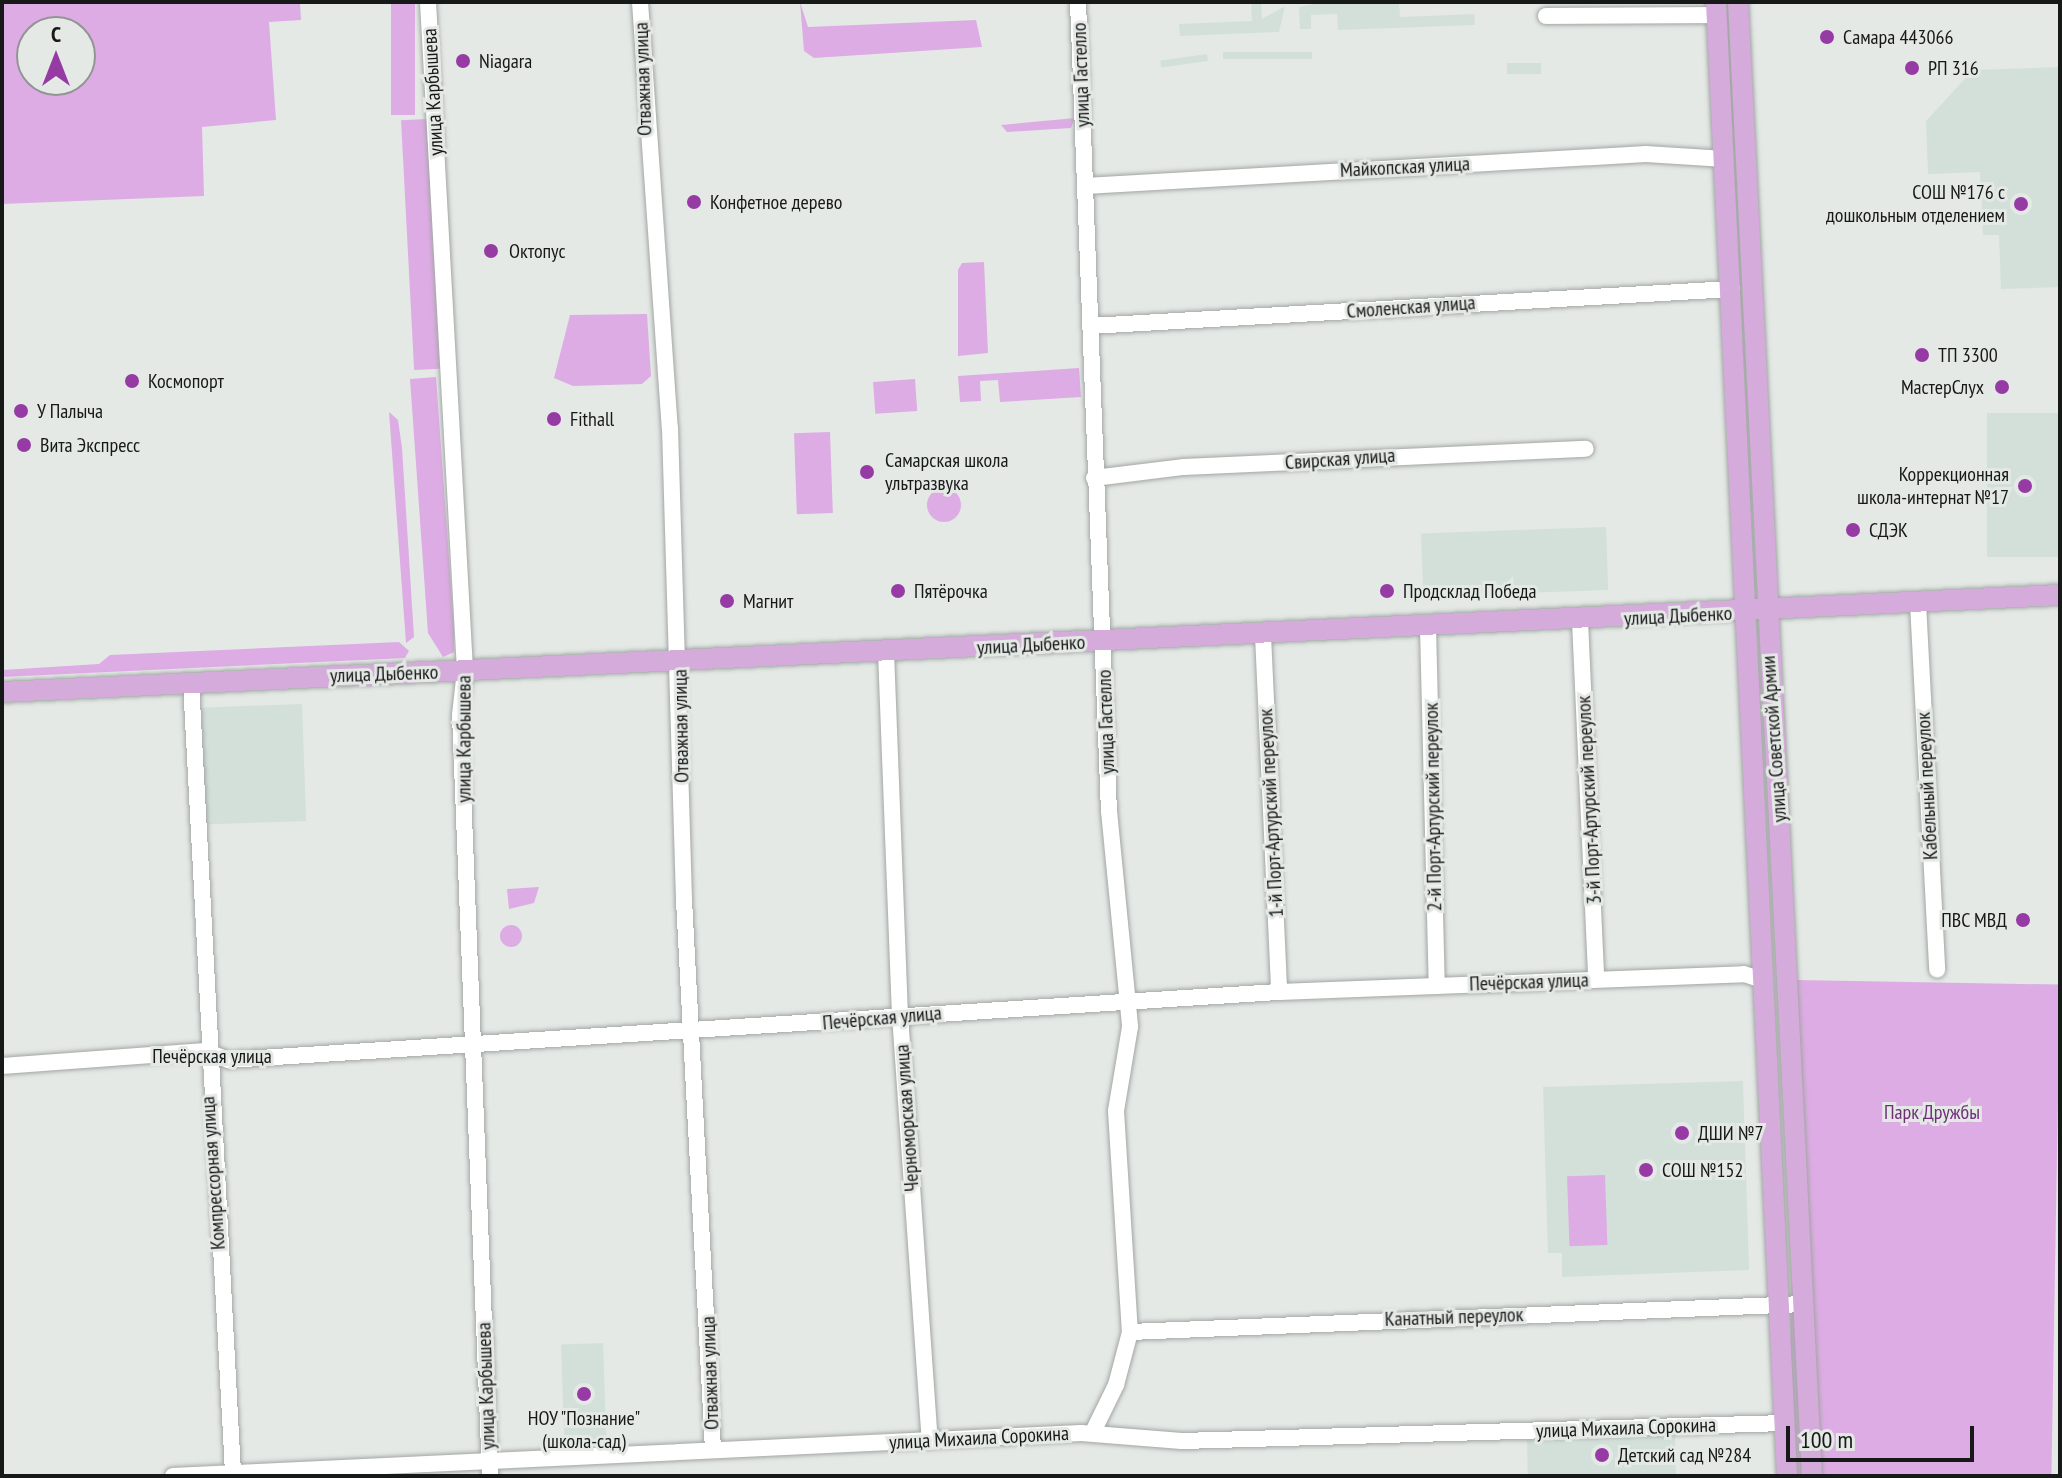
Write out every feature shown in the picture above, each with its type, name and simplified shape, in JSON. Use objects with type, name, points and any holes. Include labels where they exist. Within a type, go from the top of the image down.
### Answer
[{"type":"main road","points":[[1716,9],[1738,6]]},
{"type":"main road","name":"улица Советской Армии","points":[[1738,6],[1756,612],[1763,980],[1787,1476]]},
{"type":"main road","name":"улица Советской Армии","points":[[1716,9],[1732,289],[1756,612],[1789,979],[1812,1476]]},
{"type":"main road","name":"улица Дыбенко","points":[[2,692],[1580,621],[2060,595]]},
{"type":"main road","points":[[1763,980],[1789,979]]},
{"type":"street","name":"улица Карбышева","points":[[428,2],[465,670],[473,1040],[490,1476]]},
{"type":"street","name":"Отважная улица","points":[[640,2],[680,661],[684,900],[696,1032],[713,1450]]},
{"type":"street","name":"улица Гастелло","points":[[1078,2],[1102,642],[1127,1003],[1116,1111],[1130,1332],[1116,1385],[1093,1432]]},
{"type":"street","points":[[1546,16],[1716,9]]},
{"type":"street","name":"Майкопская улица","points":[[1085,186],[1646,154],[1725,159]]},
{"type":"street","name":"Смоленская улица","points":[[1090,326],[1732,289]]},
{"type":"street","name":"Свирская улица","points":[[1094,478],[1184,467],[1586,449]]},
{"type":"street","name":"Кабельный переулок","points":[[1918,603],[1937,970]]},
{"type":"street","name":"3-й Порт-Артурский переулок","points":[[1580,621],[1596,979]]},
{"type":"street","name":"2-й Порт-Артурский переулок","points":[[1428,627],[1437,986]]},
{"type":"street","name":"1-й Порт-Артурский переулок","points":[[1263,635],[1279,992]]},
{"type":"street","name":"Черноморская улица","points":[[886,652],[900,1015],[930,1441]]},
{"type":"street","name":"Компрессорная улица","points":[[191,682],[205,1051],[233,1472]]},
{"type":"street","name":"Печёрская улица","points":[[2,1066],[205,1051],[229,1060],[473,1040],[696,1032],[900,1015],[1279,992],[1744,974],[1763,980]]},
{"type":"street","name":"Канатный переулок","points":[[1130,1332],[1804,1304]]},
{"type":"street","name":"улица Михаила Сорокина","points":[[173,1476],[489,1458],[1093,1432],[1182,1441],[1785,1423]]},
{"type":"shaded area","points":[[1251,2],[1261,2],[1262,19],[1285,6],[1279,32],[1180,36],[1179,24],[1252,21]]},
{"type":"shaded area","points":[[1318,3],[1399,3],[1400,17],[1474,14],[1475,25],[1338,30],[1337,14],[1311,15],[1311,29],[1300,29],[1299,7]]},
{"type":"shaded area","points":[[1223,52],[1312,52],[1312,59],[1223,59]]},
{"type":"shaded area","points":[[1207,54],[1208,61],[1161,67],[1160,61]]},
{"type":"shaded area","points":[[1507,63],[1541,63],[1541,74],[1507,74]]},
{"type":"shaded area","name":"СОШ №176 с дошкольным отделением","points":[[2060,67],[2060,287],[2001,289],[1999,235],[1983,235],[1980,172],[1928,174],[1926,121],[1973,70]]},
{"type":"shaded area","name":"Коррекционная школа-интернат №17","points":[[1987,413],[2060,413],[2060,557],[1987,557]]},
{"type":"shaded area","points":[[1606,527],[1608,590],[1423,596],[1421,533]]},
{"type":"shaded area","points":[[302,704],[306,821],[202,825],[198,708]]},
{"type":"shaded area","name":"СОШ №152","points":[[1743,1081],[1749,1270],[1562,1277],[1562,1253],[1548,1253],[1543,1087]]},
{"type":"shaded area","name":"НОУ \"Познание\" (школа-сад)","points":[[603,1343],[606,1443],[565,1444],[561,1344]]},
{"type":"shaded area","name":"Детский сад №284","points":[[1675,1431],[1676,1476],[1528,1476],[1527,1434]]},
{"type":"green space","points":[[2,2],[300,2],[301,20],[269,22],[276,120],[202,127],[204,196],[2,204]]},
{"type":"green space","points":[[391,2],[415,2],[415,115],[391,115]]},
{"type":"green space","points":[[800,2],[808,27],[976,20],[982,47],[814,58],[804,51]]},
{"type":"green space","points":[[1075,118],[1071,128],[1007,132],[1001,125]]},
{"type":"green space","points":[[427,119],[440,369],[414,370],[401,120]]},
{"type":"green space","points":[[984,262],[988,353],[958,356],[958,270],[962,263]]},
{"type":"green space","points":[[647,314],[651,376],[642,384],[573,386],[554,378],[570,315]]},
{"type":"green space","points":[[1079,368],[1081,397],[1000,402],[998,380],[980,381],[981,401],[960,402],[958,376]]},
{"type":"green space","points":[[436,377],[454,629],[454,652],[443,657],[428,633],[410,379]]},
{"type":"green space","points":[[915,379],[917,411],[875,414],[873,382]]},
{"type":"green space","points":[[389,412],[398,420],[402,448],[414,637],[406,643]]},
{"type":"green space","points":[[830,432],[833,513],[797,514],[794,433]]},
{"type":"green space","points":[[944,488],[956,493],[961,505],[956,517],[944,522],[932,517],[927,505],[932,493]]},
{"type":"green space","points":[[399,642],[409,651],[405,658],[2,677],[2,670],[99,664],[110,655]]},
{"type":"green space","points":[[539,887],[534,903],[509,909],[507,889]]},
{"type":"green space","points":[[511,925],[519,928],[522,936],[519,944],[511,947],[503,944],[500,936],[503,928]]},
{"type":"green space","name":"Парк Дружбы","points":[[1797,980],[2060,985],[2051,1476],[1788,1476]]},
{"type":"green space","points":[[1605,1175],[1607,1245],[1569,1246],[1567,1176]]},
{"type":"place","name":"Самара 443066","points":[[1827,37]]},
{"type":"place","name":"Niagara","points":[[463,61]]},
{"type":"place","name":"РП 316","points":[[1912,68]]},
{"type":"place","name":"Конфетное дерево","points":[[694,202]]},
{"type":"place","name":"СОШ №176 с дошкольным отделением","points":[[2021,204]]},
{"type":"place","name":"Октопус","points":[[491,251]]},
{"type":"place","name":"ТП 3300","points":[[1922,355]]},
{"type":"place","name":"Космопорт","points":[[132,381]]},
{"type":"place","name":"МастерСлух","points":[[2002,387]]},
{"type":"place","name":"У Палыча","points":[[21,411]]},
{"type":"place","name":"Fithall","points":[[554,419]]},
{"type":"place","name":"Вита Экспресс","points":[[24,445]]},
{"type":"place","name":"Самарская школа ультразвука","points":[[867,472]]},
{"type":"place","name":"Коррекционная школа-интернат №17","points":[[2025,486]]},
{"type":"place","name":"СДЭК","points":[[1853,530]]},
{"type":"place","name":"Пятёрочка","points":[[898,591]]},
{"type":"place","name":"Продсклад Победа","points":[[1387,591]]},
{"type":"place","name":"Магнит","points":[[727,601]]},
{"type":"place","name":"ПВС МВД","points":[[2023,920]]},
{"type":"place","name":"ДШИ №7","points":[[1682,1133]]},
{"type":"place","name":"СОШ №152","points":[[1646,1170]]},
{"type":"place","name":"НОУ \"Познание\" (школа-сад)","points":[[584,1394]]},
{"type":"place","name":"Детский сад №284","points":[[1602,1455]]}]
